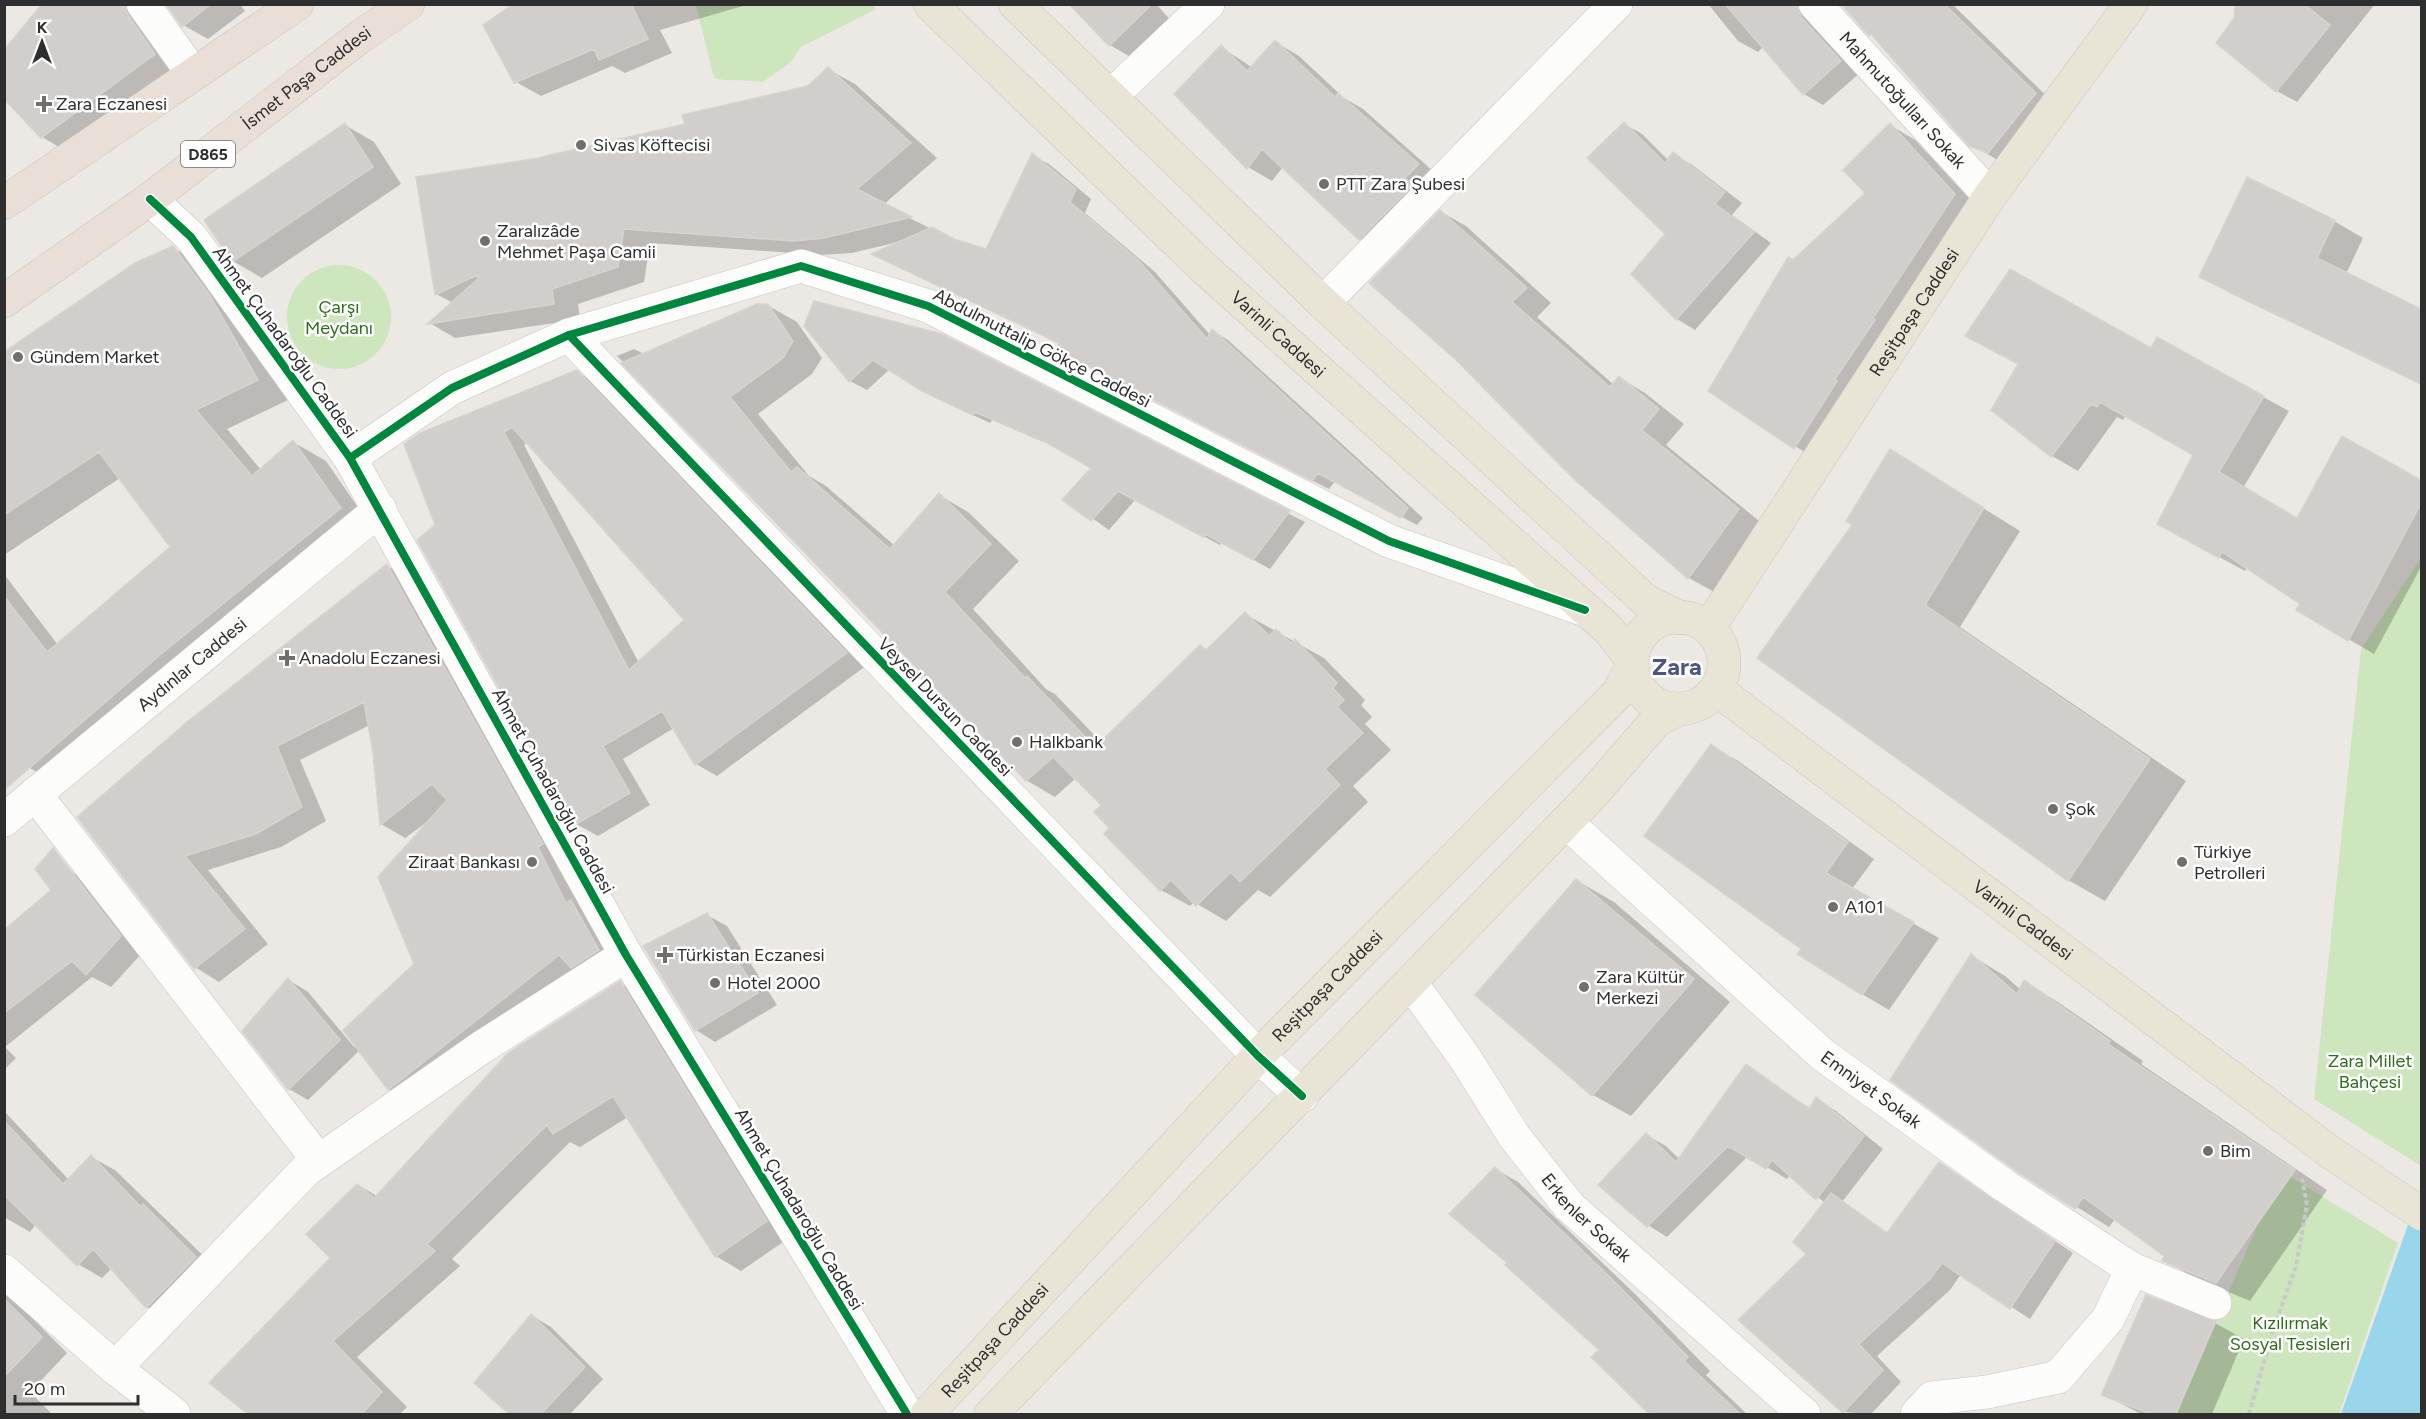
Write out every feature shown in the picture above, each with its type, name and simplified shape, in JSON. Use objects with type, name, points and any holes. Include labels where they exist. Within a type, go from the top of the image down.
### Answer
[{"type":"highway","points":[[4,203],[297,4]]},
{"type":"highway","name":"İsmet Paşa Caddesi","points":[[4,301],[150,199],[361,36],[408,4]]},
{"type":"main road","name":"Varinli Caddesi","points":[[930,4],[1206,270],[1608,629],[1632,663]]},
{"type":"main road","points":[[992,1414],[1566,822],[1656,720],[1679,709],[1694,706],[1716,689],[1722,677],[1723,657],[1717,639],[1695,623],[1646,602],[1323,303],[1015,4]]},
{"type":"main road","name":"Reşitpaşa Caddesi","points":[[1695,623],[1990,196],[2131,4]]},
{"type":"main road","points":[[1679,709],[1665,708],[1653,702],[1642,692],[1632,663],[1643,633],[1667,619],[1695,623]]},
{"type":"main road","name":"Reşitpaşa Caddesi","points":[[927,1414],[1258,1056],[1619,692],[1632,663]]},
{"type":"main road","name":"Varinli Caddesi","points":[[1716,689],[2291,1123],[2421,1214]]},
{"type":"street","points":[[143,4],[193,74]]},
{"type":"street","points":[[1110,97],[1209,4]]},
{"type":"street","points":[[1323,303],[1616,4]]},
{"type":"street","name":"Mahmutoğulları Sokak","points":[[1815,4],[1990,196]]},
{"type":"street","name":"Ahmet Çuhadaroğlu Caddesi","points":[[150,199],[191,237],[350,458],[626,955],[907,1414]]},
{"type":"street","name":"Abdulmuttalip Gökçe Caddesi","points":[[350,458],[452,388],[569,335],[801,266],[928,306],[1389,541],[1585,610]]},
{"type":"street","name":"Veysel Dursun Caddesi","points":[[569,335],[1258,1056],[1302,1096]]},
{"type":"street","name":"Aydınlar Caddesi","points":[[4,820],[380,509]]},
{"type":"street","points":[[34,794],[318,1160]]},
{"type":"street","name":"Emniyet Sokak","points":[[1566,822],[1823,1055],[2005,1186],[2132,1269],[2215,1303]]},
{"type":"street","points":[[115,1368],[318,1160],[482,1047],[626,955]]},
{"type":"street","name":"Erkenler Sokak","points":[[1411,983],[1465,1058],[1514,1136],[1569,1206],[1804,1414]]},
{"type":"street","points":[[1917,1414],[1932,1398],[1987,1392],[2058,1377],[2108,1319],[2132,1269]]},
{"type":"street","points":[[4,1272],[115,1368],[174,1414]]},
{"type":"path","points":[[2249,1414],[2274,1327],[2296,1266],[2307,1205],[2291,1123]]},
{"type":"green space","points":[[872,4],[876,9],[801,47],[791,62],[763,82],[714,78],[696,5]]},
{"type":"green space","name":"Çarşı Meydanı","points":[[339,265],[359,269],[376,280],[387,297],[391,317],[387,337],[376,354],[359,365],[339,369],[319,365],[302,354],[291,337],[287,317],[291,297],[302,280],[319,269]]},
{"type":"green space","name":"Zara Millet Bahçesi","points":[[2421,558],[2421,1166],[2314,1099],[2361,649]]},
{"type":"green space","name":"Kızılırmak Sosyal Tesisleri","points":[[2281,1171],[2398,1243],[2339,1414],[2176,1414]]},
{"type":"water","points":[[2421,1188],[2421,1414],[2341,1414]]},
{"type":"building","points":[[42,4],[124,4],[128,15],[155,54],[41,138],[4,99],[4,50]]},
{"type":"building","points":[[166,4],[211,4],[182,27]]},
{"type":"building","points":[[513,4],[631,4],[648,39],[599,60],[594,49],[514,83],[483,25]]},
{"type":"building","points":[[1069,4],[1152,4],[1109,46]]},
{"type":"building","points":[[1725,4],[1797,4],[1801,17],[1841,61],[1803,95]]},
{"type":"building","points":[[1841,4],[1944,4],[2036,93],[1988,153],[1969,146],[1871,34],[1869,36]]},
{"type":"building","points":[[2235,4],[2304,4],[2330,25],[2276,92],[2216,43],[2234,18]]},
{"type":"building","points":[[1275,40],[1335,97],[1338,93],[1419,164],[1405,178],[1413,185],[1359,240],[1262,149],[1247,169],[1174,94],[1221,45],[1247,71]]},
{"type":"building","points":[[828,67],[911,143],[857,189],[912,217],[824,238],[794,241],[624,229],[618,267],[552,289],[554,304],[427,324],[479,278],[477,275],[435,295],[416,177],[533,159],[685,124],[682,115],[808,86]]},
{"type":"building","points":[[1624,122],[1665,163],[1673,152],[1725,192],[1715,204],[1754,232],[1676,320],[1631,274],[1665,234],[1587,158]]},
{"type":"building","points":[[345,123],[373,167],[232,262],[204,220]]},
{"type":"building","points":[[1890,123],[1955,194],[1873,318],[1875,320],[1835,379],[1837,381],[1794,449],[1708,391],[1788,257],[1793,260],[1865,193],[1843,170]]},
{"type":"building","points":[[1032,153],[1076,189],[1070,202],[1139,261],[1207,339],[1212,329],[1408,508],[1401,518],[1318,473],[1312,481],[1056,350],[1059,343],[871,254],[932,227],[954,239],[986,249]]},
{"type":"building","points":[[2247,177],[2335,220],[2317,258],[2421,309],[2421,384],[2199,277]]},
{"type":"building","points":[[1440,210],[1527,288],[1512,302],[1610,387],[1619,376],[1659,409],[1642,430],[1739,509],[1688,579],[1574,479],[1455,359],[1369,283]]},
{"type":"building","points":[[173,246],[209,294],[258,380],[196,410],[252,476],[293,440],[341,508],[161,654],[4,790],[4,596],[47,652],[170,547],[99,452],[4,515],[4,352],[135,263]]},
{"type":"building","points":[[2010,269],[2151,348],[2157,337],[2264,396],[2219,472],[2297,518],[2342,436],[2421,480],[2421,503],[2348,641],[2296,610],[2300,604],[2222,552],[2219,558],[2157,524],[2193,455],[2100,402],[2097,407],[2091,404],[2051,457],[1991,410],[2018,364],[1965,336]]},
{"type":"building","points":[[814,301],[942,334],[1290,511],[1253,560],[1205,534],[1203,537],[1118,491],[1091,521],[1062,500],[1091,468],[1042,440],[975,412],[973,415],[922,391],[873,360],[849,382],[804,326]]},
{"type":"building","points":[[757,304],[768,304],[793,341],[783,358],[730,397],[791,472],[797,467],[890,549],[939,493],[991,544],[945,592],[1025,678],[1027,676],[1095,747],[1200,645],[1206,650],[1245,612],[1269,636],[1276,629],[1291,643],[1295,639],[1337,683],[1333,688],[1344,700],[1337,707],[1363,733],[1325,769],[1340,785],[1240,882],[1231,872],[1196,906],[1171,880],[1160,891],[1104,834],[1109,828],[1094,812],[1101,805],[1053,757],[1026,781],[621,363]]},
{"type":"building","points":[[577,370],[847,653],[695,765],[662,711],[603,746],[630,793],[575,825],[417,540],[435,525],[404,444],[420,433]],"holes":[[[512,427],[684,620],[629,670],[504,432]]]},
{"type":"building","points":[[1890,449],[1984,508],[1925,605],[2150,759],[2068,881],[1757,658],[1852,525],[1846,521]]},
{"type":"building","points":[[387,564],[543,844],[538,847],[566,903],[571,900],[599,950],[571,968],[559,955],[388,1090],[343,1030],[414,964],[378,877],[447,800],[432,784],[380,825],[373,753],[364,702],[277,746],[302,807],[256,834],[185,856],[245,929],[194,969],[77,817],[187,722]]},
{"type":"building","points":[[1711,744],[1848,842],[1826,873],[1914,922],[1862,995],[1797,954],[1801,949],[1644,836]]},
{"type":"building","points":[[53,848],[121,936],[86,975],[72,961],[4,1013],[4,930],[51,890],[35,869]]},
{"type":"building","name":"Zara Kültür Merkezi","points":[[1576,879],[1694,979],[1592,1096],[1475,995]]},
{"type":"building","points":[[707,913],[758,993],[695,1031],[643,946]]},
{"type":"building","points":[[1971,954],[2017,994],[2024,980],[2110,1041],[2108,1044],[2295,1170],[2216,1283],[2162,1261],[2164,1256],[2083,1197],[2075,1209],[2016,1171],[1890,1080]]},
{"type":"building","points":[[288,978],[340,1040],[288,1090],[242,1031]]},
{"type":"building","points":[[620,981],[767,1221],[715,1257],[613,1096],[553,1134],[547,1125],[427,1244],[435,1251],[333,1341],[382,1392],[362,1414],[248,1414],[209,1383],[330,1258],[306,1234],[357,1184],[374,1198],[508,1053]]},
{"type":"building","points":[[1746,1064],[1809,1109],[1816,1097],[1864,1136],[1816,1200],[1772,1160],[1766,1169],[1728,1146],[1647,1227],[1598,1185],[1646,1133],[1676,1162]]},
{"type":"building","points":[[4,1121],[63,1184],[91,1155],[141,1207],[143,1204],[196,1257],[146,1308],[93,1249],[77,1266],[4,1195]]},
{"type":"building","points":[[1939,1162],[2055,1241],[2010,1309],[1942,1263],[1930,1279],[1859,1344],[1883,1370],[1843,1413],[1738,1320],[1806,1254],[1793,1242],[1831,1193],[1887,1233]]},
{"type":"building","points":[[1495,1167],[1612,1279],[1688,1357],[1684,1361],[1740,1414],[1649,1414],[1591,1357],[1599,1350],[1505,1265],[1507,1263],[1449,1214]]},
{"type":"building","points":[[2146,1295],[2216,1321],[2176,1414],[2151,1414],[2101,1395]]},
{"type":"building","points":[[4,1299],[42,1337],[4,1377]]},
{"type":"building","points":[[531,1314],[585,1367],[541,1414],[509,1414],[474,1383]]},
{"type":"cycle path","points":[[150,199],[191,237],[350,458],[626,955],[907,1414]]},
{"type":"cycle path","points":[[350,458],[452,388],[569,335],[801,266],[928,306],[1389,541],[1585,610]]},
{"type":"cycle path","points":[[569,335],[1258,1056],[1302,1096]]},
{"type":"place","name":"Zara Eczanesi","points":[[44,104]]},
{"type":"place","name":"Sivas Köftecisi","points":[[581,145]]},
{"type":"place","name":"PTT Zara Şubesi","points":[[1324,184]]},
{"type":"place","name":"Zaralızâde Mehmet Paşa Camii","points":[[485,241]]},
{"type":"place","name":"Gündem Market","points":[[18,357]]},
{"type":"place","name":"Anadolu Eczanesi","points":[[287,658]]},
{"type":"place","name":"Halkbank","points":[[1017,742]]},
{"type":"place","name":"Şok","points":[[2053,809]]},
{"type":"place","name":"Ziraat Bankası","points":[[532,862]]},
{"type":"place","name":"Türkiye Petrolleri","points":[[2182,862]]},
{"type":"place","name":"A101","points":[[1833,907]]},
{"type":"place","name":"Türkistan Eczanesi","points":[[665,955]]},
{"type":"place","name":"Hotel 2000","points":[[715,983]]},
{"type":"place","name":"Zara Kültür Merkezi","points":[[1584,987]]},
{"type":"place","name":"Bim","points":[[2208,1151]]},
{"type":"district","name":"Zara","points":[[1677,666]]}]
